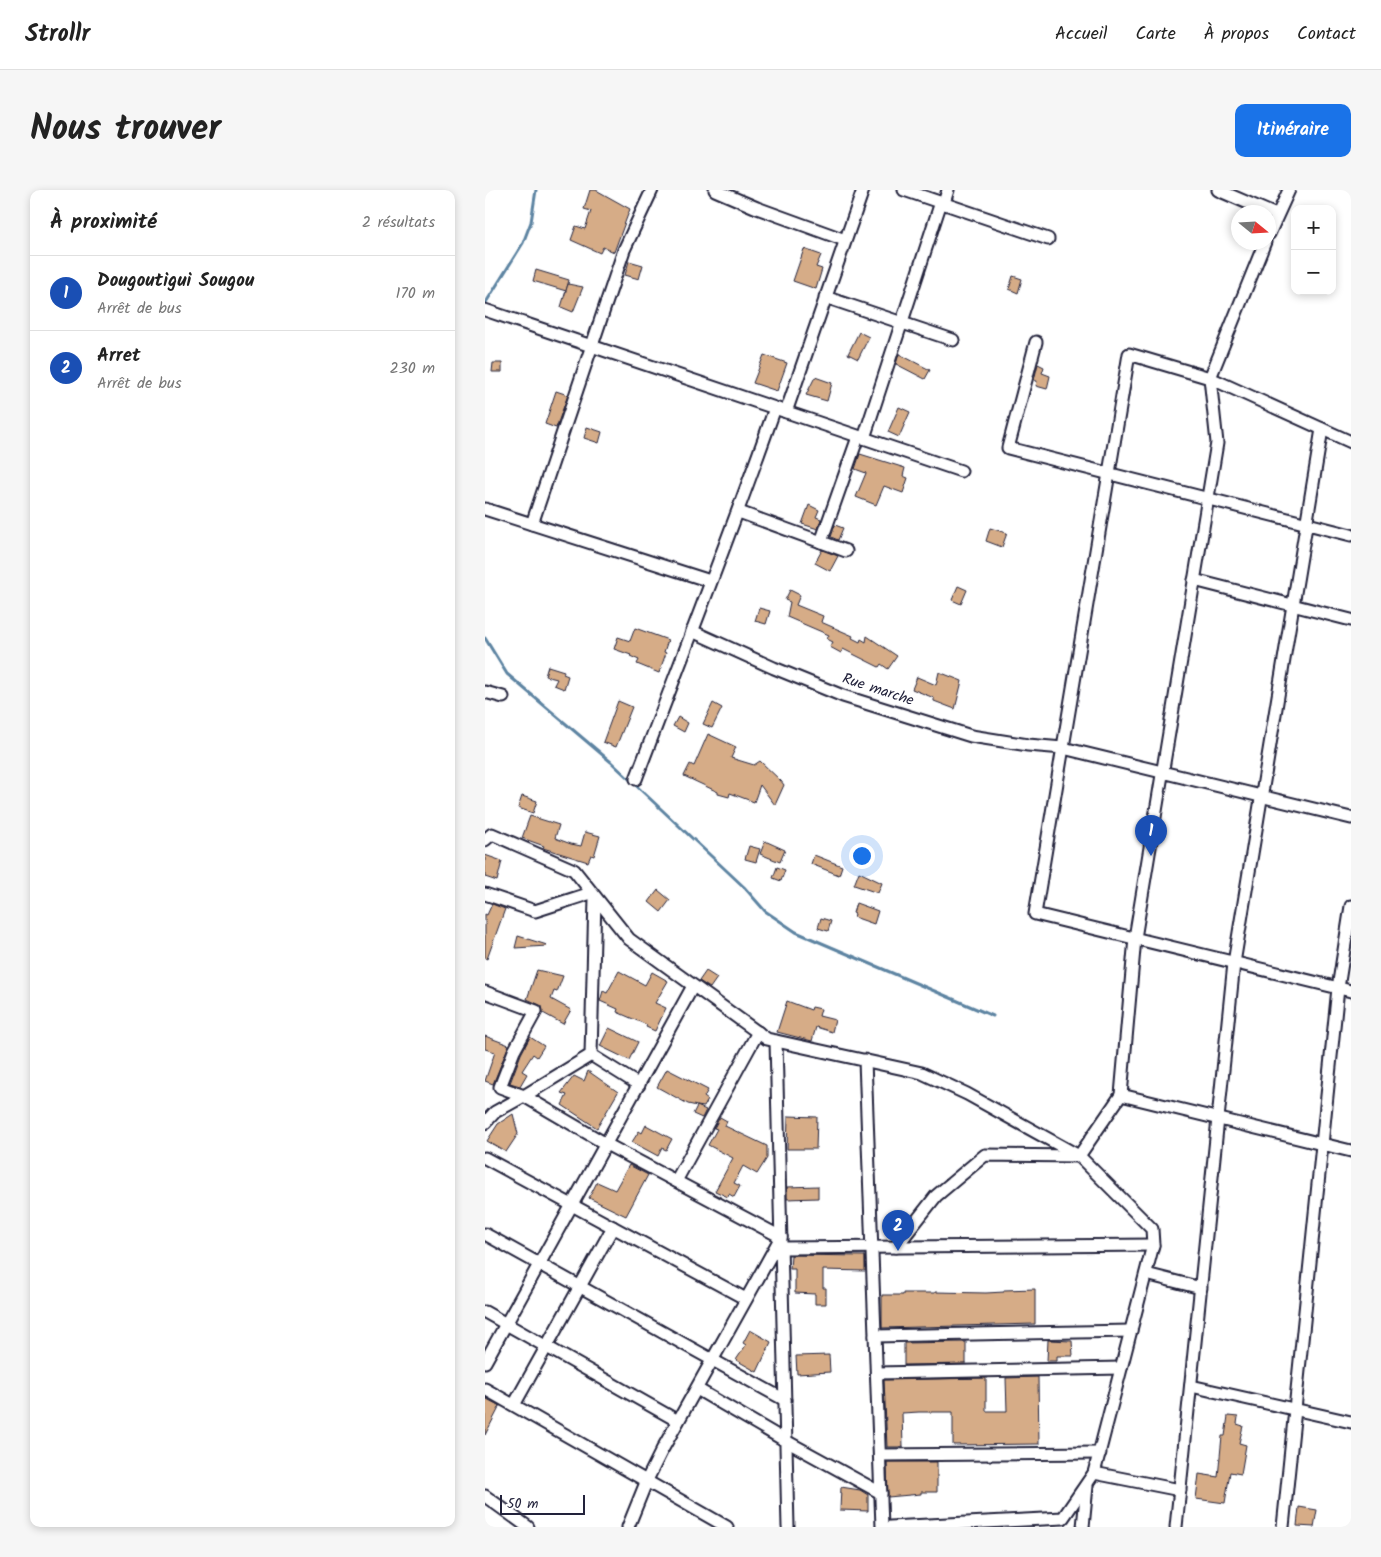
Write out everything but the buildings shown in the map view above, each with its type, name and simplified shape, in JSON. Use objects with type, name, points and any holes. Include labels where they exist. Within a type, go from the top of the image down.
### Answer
[{"type":"street","points":[[532,524],[625,250],[652,190]]},
{"type":"street","points":[[715,190],[757,208],[845,240]]},
{"type":"street","points":[[636,779],[710,581],[781,410],[825,297],[863,190]]},
{"type":"street","points":[[904,190],[1048,238]]},
{"type":"street","points":[[821,542],[861,437],[948,190]]},
{"type":"street","points":[[1218,190],[1253,205]]},
{"type":"street","points":[[1276,215],[1289,190]]},
{"type":"street","points":[[1079,1156],[1121,1095],[1135,938],[1217,443],[1210,378],[1262,250]]},
{"type":"street","points":[[825,297],[953,340]]},
{"type":"street","points":[[485,310],[961,471]]},
{"type":"street","points":[[1036,342],[1008,448],[1351,535]]},
{"type":"street","points":[[1351,442],[1210,378],[1129,354],[1035,914],[1351,991]]},
{"type":"street","points":[[1176,1527],[1235,963],[1322,429]]},
{"type":"street","points":[[485,509],[710,581]]},
{"type":"street","points":[[739,512],[846,551]]},
{"type":"street","points":[[1194,580],[1351,620]]},
{"type":"street","name":"Rue marche","points":[[691,631],[820,687],[971,736],[1028,745],[1063,748],[1351,818]]},
{"type":"street","points":[[485,692],[503,697]]},
{"type":"street","points":[[485,840],[492,834],[573,870],[629,939],[767,1039],[922,1073],[967,1094],[1079,1156],[1152,1229],[1153,1245],[1094,1473],[1063,1518],[998,1524],[889,1527]]},
{"type":"street","points":[[485,894],[535,911],[593,895]]},
{"type":"street","points":[[591,1055],[593,895]]},
{"type":"street","points":[[1283,1527],[1338,988],[1351,906]]},
{"type":"street","points":[[485,1362],[693,986]]},
{"type":"street","points":[[485,992],[535,1012],[515,1051],[500,1087],[524,1096],[781,1242],[872,1247],[1153,1245]]},
{"type":"street","points":[[676,1181],[758,1032]]},
{"type":"street","points":[[776,1041],[788,1527]]},
{"type":"street","points":[[591,1055],[639,1085]]},
{"type":"street","points":[[485,1123],[495,1112],[591,1055]]},
{"type":"street","points":[[865,1060],[883,1527]]},
{"type":"street","points":[[1121,1095],[1351,1151]]},
{"type":"street","points":[[896,1247],[936,1196],[985,1155],[1079,1156]]},
{"type":"street","points":[[485,1158],[747,1299]]},
{"type":"street","points":[[513,1405],[613,1227]]},
{"type":"street","points":[[485,1234],[785,1400]]},
{"type":"street","points":[[628,1527],[647,1480],[712,1360],[781,1242]]},
{"type":"street","points":[[1146,1274],[1201,1288]]},
{"type":"street","points":[[485,1312],[679,1421]]},
{"type":"street","points":[[875,1336],[1131,1331]]},
{"type":"street","points":[[877,1373],[1121,1368]]},
{"type":"street","points":[[1191,1386],[1351,1422]]},
{"type":"street","points":[[485,1389],[728,1527]]},
{"type":"street","points":[[697,1389],[881,1493]]},
{"type":"street","points":[[880,1455],[1100,1453]]},
{"type":"street","points":[[1094,1473],[1180,1490]]},
{"type":"street","points":[[1083,1527],[1087,1484]]},
{"type":"street","points":[[485,1496],[529,1527]]},
{"type":"waterway","points":[[485,304],[523,243],[531,222],[536,190]]},
{"type":"waterway","points":[[485,638],[507,674],[611,762],[744,887],[765,911],[796,932],[993,1016]]},
{"type":"place","name":"Dougoutigui Sougou","points":[[1151,856]]},
{"type":"place","name":"Arret","points":[[898,1251]]}]
